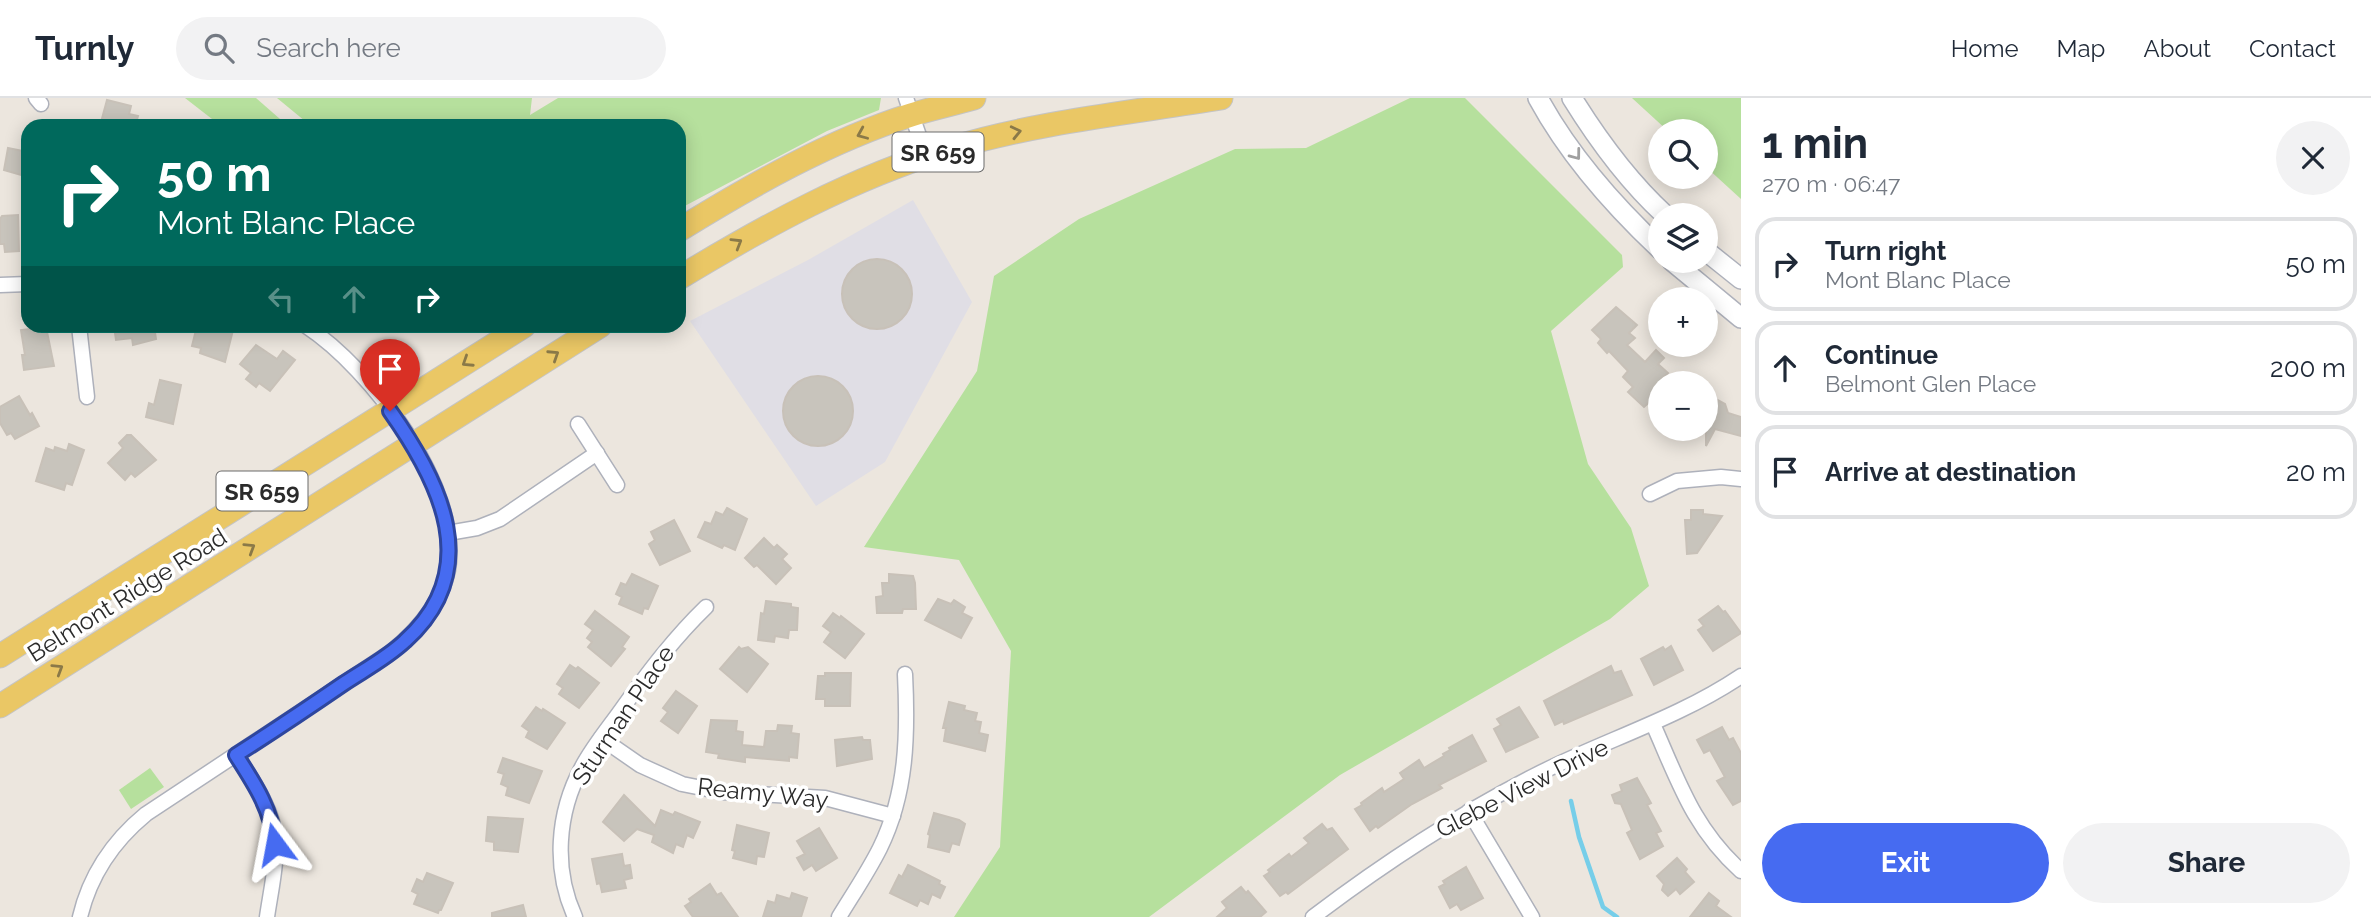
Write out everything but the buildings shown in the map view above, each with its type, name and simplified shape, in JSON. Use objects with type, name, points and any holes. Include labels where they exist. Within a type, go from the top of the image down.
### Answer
[{"type":"main road","name":"SR 659","points":[[686,226],[797,163],[866,132],[908,107],[974,98]]},
{"type":"main road","name":"SR 659","points":[[686,274],[784,216],[926,156],[1020,130],[1117,112],[1221,98]]},
{"type":"main road","points":[[1538,98],[1604,191],[1648,237]]},
{"type":"main road","points":[[1572,98],[1620,167],[1652,203]]},
{"type":"main road","points":[[1718,261],[1741,279]]},
{"type":"main road","points":[[1685,273],[1741,318]]},
{"type":"main road","name":"Belmont Ridge Road","points":[[0,656],[513,333]]},
{"type":"main road","name":"Belmont Ridge Road","points":[[0,706],[589,333]]},
{"type":"street","points":[[908,107],[926,156]]},
{"type":"street","points":[[0,285],[21,284]]},
{"type":"street","points":[[80,333],[87,397]]},
{"type":"street","points":[[80,917],[86,892],[94,875],[117,841],[131,827],[391,652],[412,634],[432,609],[441,590],[447,570],[448,533],[440,499],[430,475],[414,445],[390,411],[342,354],[315,333]]},
{"type":"street","points":[[578,424],[617,485]]},
{"type":"street","points":[[448,533],[477,528],[500,519],[597,453]]},
{"type":"street","points":[[1650,494],[1677,481],[1721,477],[1741,479]]},
{"type":"street","name":"Sturman Place","points":[[575,917],[564,884],[561,835],[572,788],[601,738],[658,659],[706,607]]},
{"type":"street","points":[[839,917],[882,846],[893,816],[905,760],[905,674]]},
{"type":"street","name":"Glebe View Drive","points":[[1313,917],[1412,846],[1469,811],[1535,776],[1701,701],[1741,676]]},
{"type":"street","points":[[1653,724],[1694,815],[1723,855],[1741,871]]},
{"type":"street","name":"Reamy Way","points":[[601,738],[640,765],[682,784],[722,792],[825,798],[893,816]]},
{"type":"street","points":[[236,755],[261,796],[274,828],[274,860],[267,917]]},
{"type":"street","points":[[1469,811],[1532,917]]},
{"type":"shaded area","points":[[913,200],[972,302],[885,462],[816,506],[690,321],[808,260]]},
{"type":"green space","points":[[185,98],[256,98],[280,119],[212,119]]},
{"type":"green space","points":[[277,98],[532,98],[530,115],[558,98],[881,98],[879,110],[827,131],[686,205],[686,119],[302,119]]},
{"type":"green space","points":[[1410,98],[1465,98],[1622,255],[1623,267],[1551,331],[1588,464],[1631,528],[1649,586],[1610,619],[1340,775],[1149,917],[954,917],[1000,847],[1011,651],[959,560],[864,547],[977,371],[994,276],[1079,219],[1235,149],[1306,148]]},
{"type":"green space","points":[[1632,98],[1741,98],[1741,199],[1718,178],[1718,119],[1655,119]]},
{"type":"green space","points":[[150,768],[164,787],[131,809],[119,790]]},
{"type":"waterway","points":[[1571,801],[1579,837],[1603,907],[1617,917]]},
{"type":"route","points":[[275,844],[274,828],[261,796],[236,755],[405,641],[432,609],[447,570],[447,524],[440,499],[414,445],[390,411]]}]
